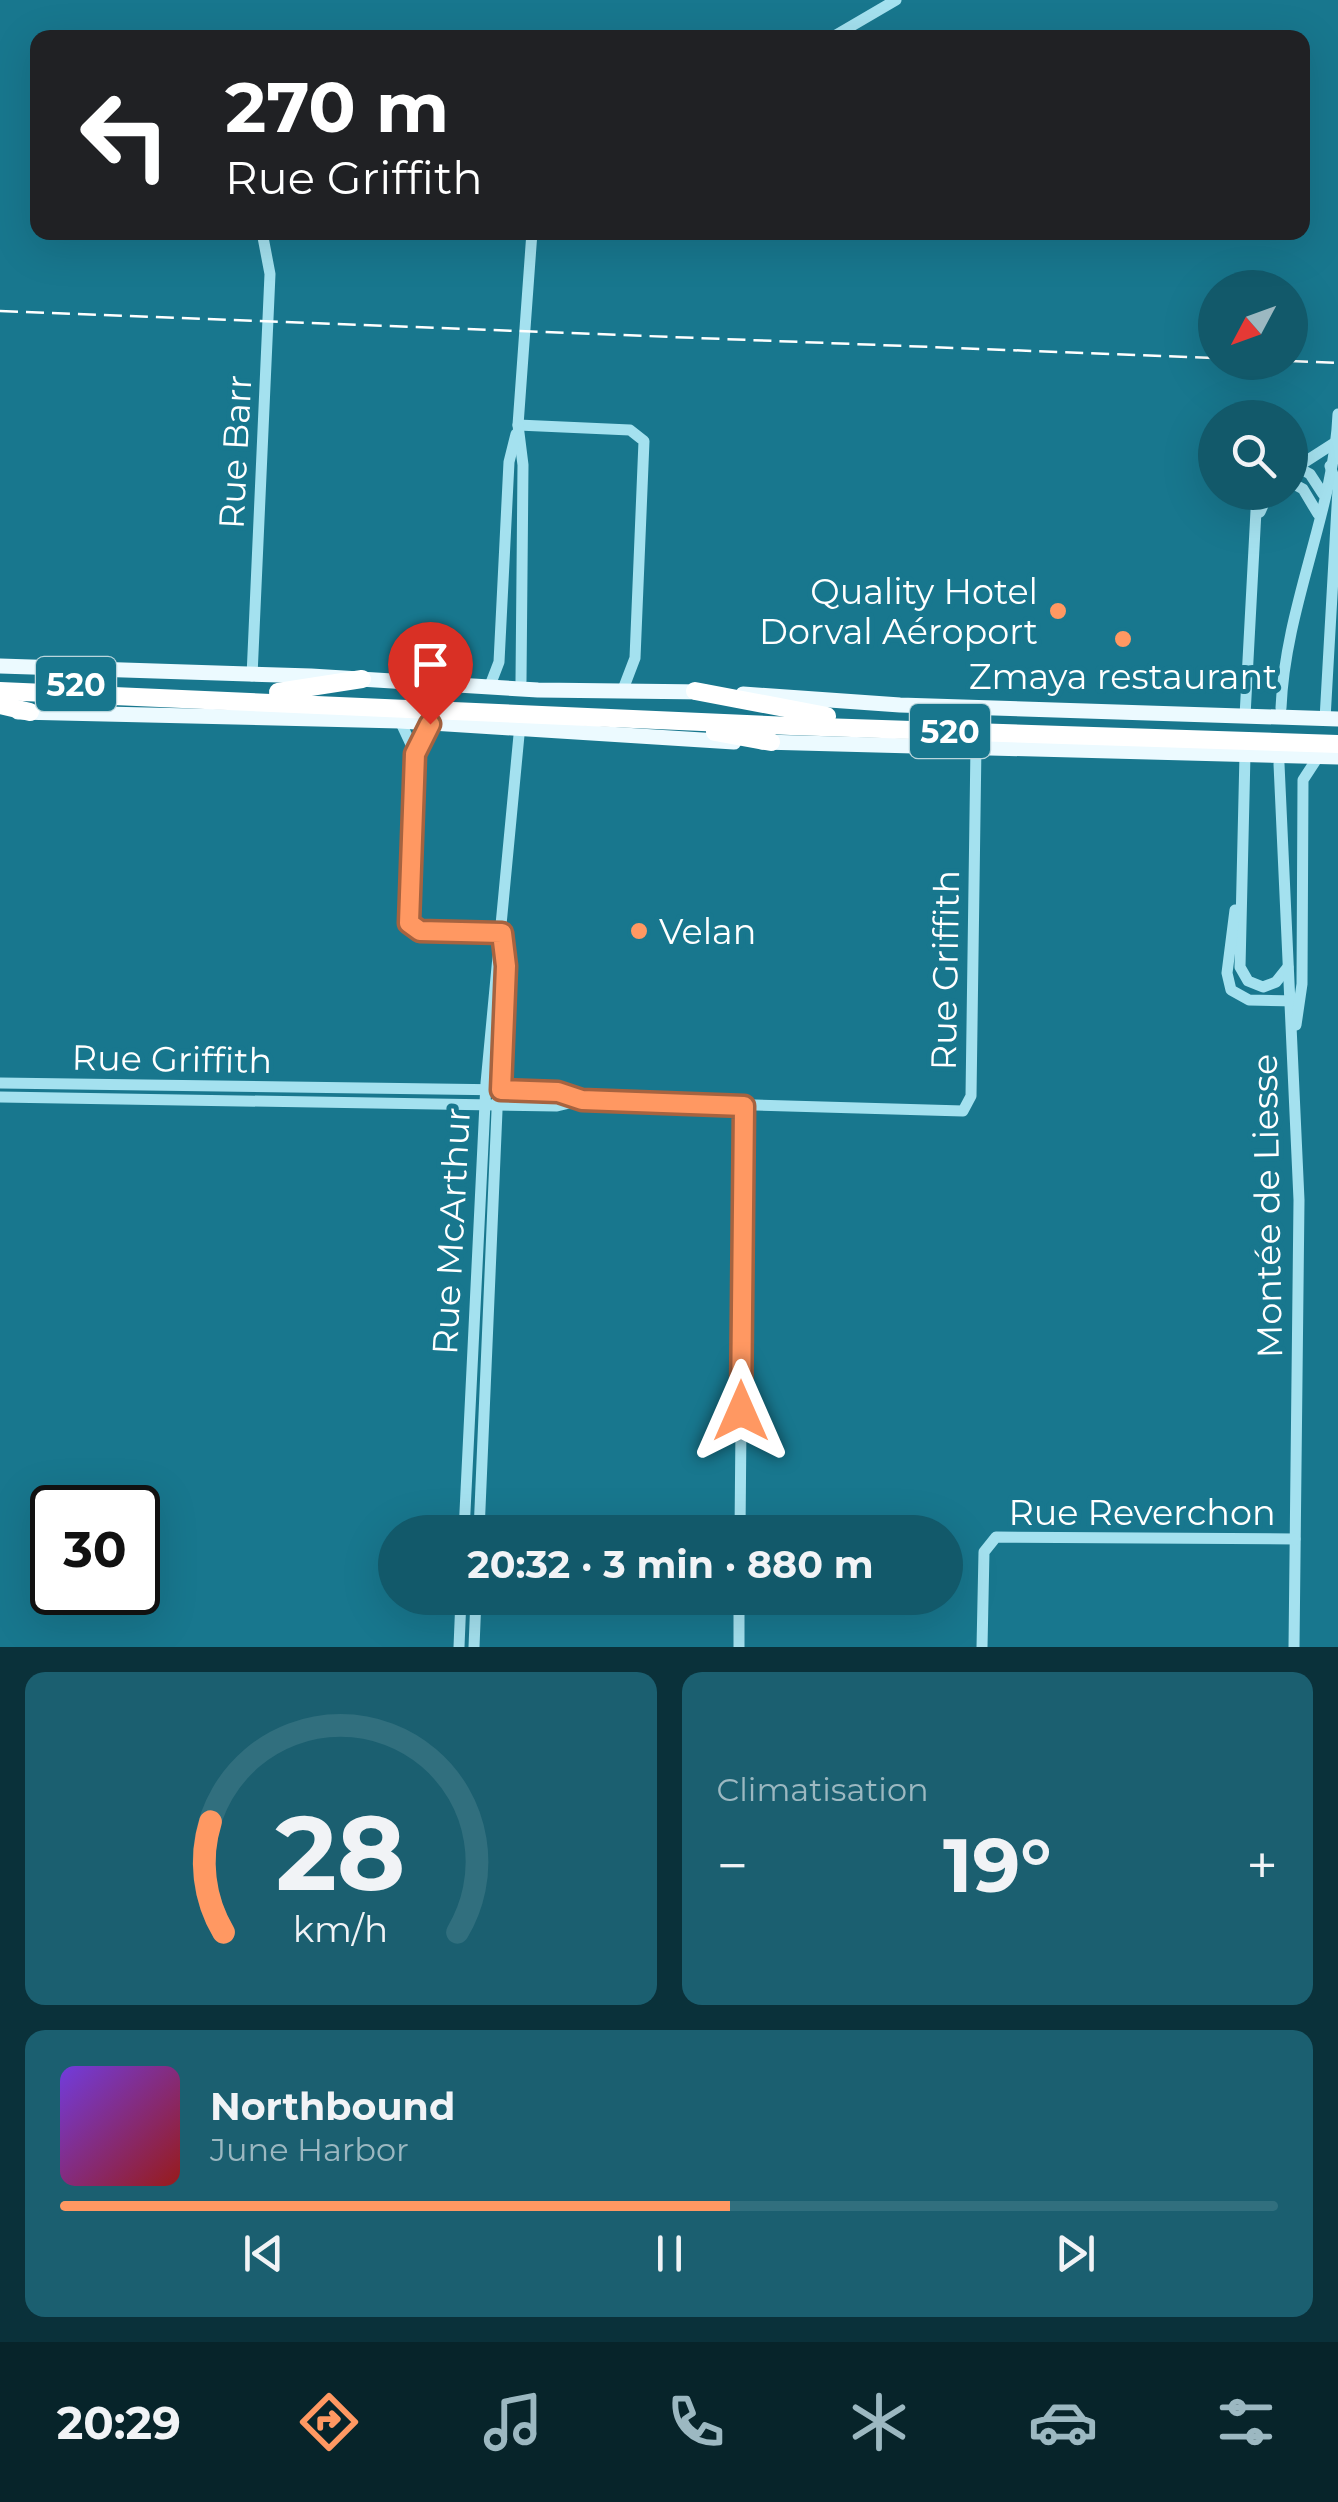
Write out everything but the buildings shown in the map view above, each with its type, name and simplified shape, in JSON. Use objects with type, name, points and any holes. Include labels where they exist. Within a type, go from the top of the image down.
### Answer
[{"type":"highway","points":[[278,692],[362,679]]},
{"type":"highway","name":"520","points":[[0,680],[499,704],[641,719],[1255,735]]},
{"type":"highway","name":"520","points":[[0,691],[499,704]]},
{"type":"highway","points":[[694,692],[827,716]]},
{"type":"highway","points":[[0,708],[30,712]]},
{"type":"highway","name":"520","points":[[537,709],[827,716],[1297,737],[1338,744]]},
{"type":"highway","points":[[641,719],[771,742]]},
{"type":"highway","name":"520","points":[[1297,737],[1334,724]]},
{"type":"main road","points":[[0,666],[362,679],[499,704]]},
{"type":"main road","points":[[537,709],[622,692],[694,692],[1255,735]]},
{"type":"main road","points":[[30,712],[430,724],[499,704]]},
{"type":"main road","points":[[537,709],[771,742],[976,746],[1255,735]]},
{"type":"main road","points":[[1297,737],[1318,757],[1338,757]]},
{"type":"street","points":[[844,30],[896,0]]},
{"type":"street","name":"Rue Barr","points":[[252,676],[270,274],[264,240]]},
{"type":"street","points":[[499,704],[509,462],[518,425],[531,240]]},
{"type":"street","points":[[1281,708],[1291,628],[1336,442],[1338,414]]},
{"type":"street","points":[[518,425],[630,430],[643,438],[635,658],[622,692]]},
{"type":"street","points":[[518,425],[522,462],[521,682]]},
{"type":"street","points":[[1308,458],[1336,442]]},
{"type":"street","points":[[1330,466],[1338,486],[1333,537],[1334,724]]},
{"type":"street","points":[[1308,474],[1323,494]]},
{"type":"street","points":[[1308,497],[1318,514]]},
{"type":"street","points":[[1258,510],[1255,735],[1241,874],[1239,956],[1244,976],[1251,984],[1267,987],[1288,967]]},
{"type":"street","points":[[1258,516],[1261,510]]},
{"type":"street","points":[[635,658],[647,692]]},
{"type":"street","points":[[400,722],[415,754]]},
{"type":"street","points":[[430,724],[415,754],[409,923],[420,931],[502,933]]},
{"type":"street","name":"Rue McArthur","points":[[465,1515],[486,1090],[518,735]]},
{"type":"street","name":"Rue Griffith","points":[[0,1084],[43,1091],[486,1105],[557,1106],[582,1100],[948,1113],[968,1106],[976,746]]},
{"type":"street","points":[[1241,874],[1229,940],[1228,985],[1244,999],[1296,1001],[1303,780],[1318,757]]},
{"type":"street","name":"Montée de Liesse","points":[[1279,764],[1288,967],[1296,1001],[1292,1039],[1299,1238],[1294,1647]]},
{"type":"street","name":"Rue McArthur","points":[[479,1515],[506,966],[502,933]]},
{"type":"street","name":"Rue Griffith","points":[[101,1092],[501,1090],[558,1092],[582,1100]]},
{"type":"street","name":"Rue Griffith","points":[[0,1097],[43,1091]]},
{"type":"street","points":[[740,1515],[744,1106]]},
{"type":"street","name":"Rue Reverchon","points":[[982,1647],[984,1556],[989,1542],[1005,1535],[1295,1539]]},
{"type":"street","points":[[459,1647],[460,1615]]},
{"type":"street","points":[[474,1647],[475,1615]]},
{"type":"street","points":[[739,1615],[739,1647]]},
{"type":"railway","points":[[0,311],[1198,357]]},
{"type":"railway","points":[[1308,362],[1338,363]]},
{"type":"place","name":"Quality Hotel Dorval Aéroport","points":[[1058,611]]},
{"type":"place","name":"Zmaya restaurant","points":[[1123,639]]},
{"type":"place","name":"Velan","points":[[639,931]]},
{"type":"route","points":[[430,724],[415,754],[409,923],[420,931],[502,933],[506,966],[501,1090],[558,1092],[582,1100],[744,1106],[741,1411]]}]
